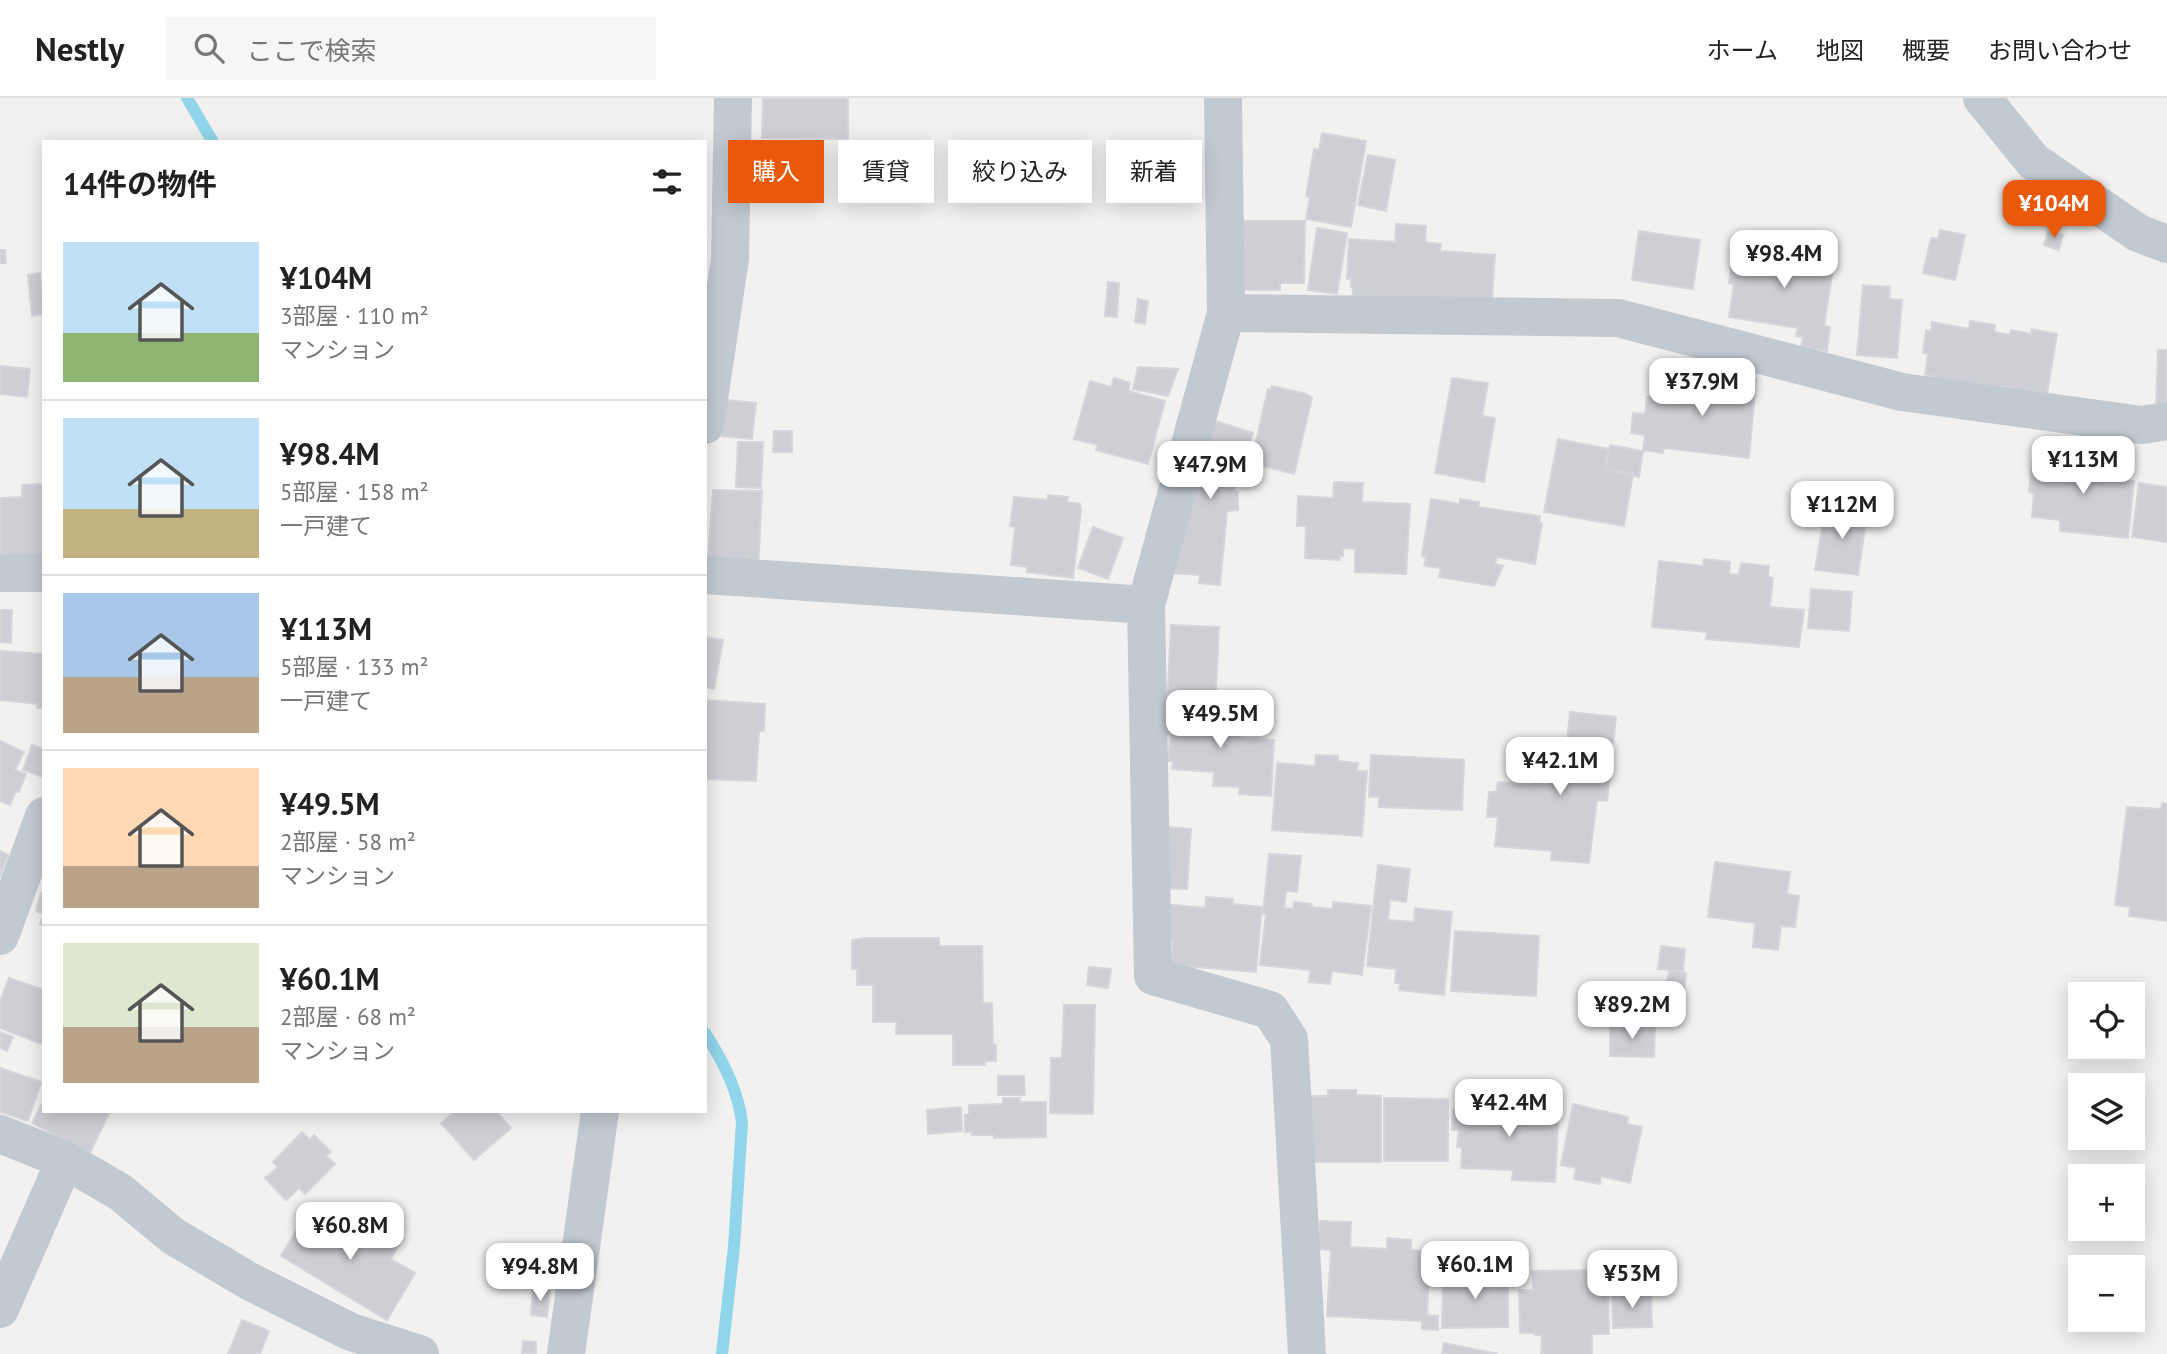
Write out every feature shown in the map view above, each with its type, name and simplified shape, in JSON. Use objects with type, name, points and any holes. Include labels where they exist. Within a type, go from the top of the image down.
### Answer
[{"type":"street","points":[[707,412],[730,259],[733,98]]},
{"type":"street","points":[[1223,98],[1226,313],[1146,605],[1153,976],[1270,1010],[1289,1039],[1307,1354]]},
{"type":"street","points":[[1982,98],[2033,161],[2138,233],[2167,244]]},
{"type":"street","points":[[1226,313],[1618,318],[1902,392],[2143,425],[2167,421]]},
{"type":"street","points":[[0,573],[42,573]]},
{"type":"street","points":[[707,575],[1146,605]]},
{"type":"street","points":[[0,936],[42,821]]},
{"type":"street","points":[[566,1354],[600,1113]]},
{"type":"street","points":[[0,1134],[65,1160],[120,1192],[173,1236],[249,1280],[351,1332],[420,1354]]},
{"type":"street","points":[[0,1309],[65,1160]]},
{"type":"building","points":[[763,98],[848,98],[848,139],[762,138]]},
{"type":"building","points":[[1322,133],[1366,141],[1351,227],[1306,219],[1310,197],[1306,196],[1314,149],[1319,150]]},
{"type":"building","points":[[1368,155],[1395,160],[1386,211],[1358,205]]},
{"type":"building","points":[[1232,221],[1305,221],[1304,283],[1280,283],[1280,290],[1232,290]]},
{"type":"building","points":[[1396,224],[1426,226],[1425,242],[1441,244],[1440,251],[1495,255],[1491,316],[1352,304],[1353,287],[1351,278],[1347,279],[1349,239],[1395,242]]},
{"type":"building","points":[[1317,228],[1347,233],[1337,294],[1308,290]]},
{"type":"building","points":[[1940,230],[1965,235],[1955,280],[1923,273],[1931,238],[1938,239]]},
{"type":"building","points":[[1639,231],[1700,240],[1693,289],[1632,280]]},
{"type":"building","points":[[2048,231],[2063,235],[2059,250],[2044,245]]},
{"type":"building","points":[[1795,242],[1820,245],[1818,260],[1834,262],[1824,326],[1830,327],[1827,351],[1801,347],[1803,337],[1796,336],[1798,328],[1729,317],[1734,284],[1729,283],[1735,245],[1793,255]]},
{"type":"building","points":[[0,250],[5,250],[6,263],[0,263]]},
{"type":"building","points":[[40,273],[42,314],[32,316],[28,275]]},
{"type":"building","points":[[1108,282],[1119,283],[1117,317],[1105,316]]},
{"type":"building","points":[[1863,285],[1890,287],[1889,299],[1902,300],[1897,358],[1857,355]]},
{"type":"building","points":[[1138,299],[1148,301],[1145,324],[1135,322]]},
{"type":"building","points":[[1970,321],[1995,325],[1994,332],[2010,335],[2011,330],[2031,334],[2032,329],[2057,334],[2047,394],[2002,386],[2001,393],[1932,379],[1932,376],[1925,375],[1928,354],[1923,353],[1926,330],[1931,331],[1932,322],[1969,329]]},
{"type":"building","points":[[2158,350],[2167,350],[2167,405],[2156,404]]},
{"type":"building","points":[[1718,364],[1740,369],[1739,378],[1756,380],[1749,458],[1664,448],[1663,453],[1643,450],[1645,435],[1631,433],[1633,413],[1645,414],[1647,397],[1659,398],[1660,395],[1699,398],[1700,375],[1718,376]]},
{"type":"building","points":[[0,366],[30,369],[27,397],[0,394]]},
{"type":"building","points":[[1138,367],[1178,369],[1168,396],[1133,389]]},
{"type":"building","points":[[1114,378],[1130,383],[1128,391],[1165,401],[1148,464],[1096,450],[1098,445],[1074,439],[1090,381],[1111,387]]},
{"type":"building","points":[[1452,378],[1488,383],[1482,416],[1495,418],[1484,482],[1435,473]]},
{"type":"building","points":[[1272,386],[1306,394],[1312,398],[1294,474],[1251,463],[1268,389],[1271,390]]},
{"type":"building","points":[[726,400],[756,403],[752,439],[722,436]]},
{"type":"building","points":[[1203,417],[1253,433],[1234,491],[1238,492],[1238,510],[1227,511],[1220,585],[1199,583],[1200,575],[1170,573]]},
{"type":"building","points":[[774,431],[792,431],[792,452],[773,452]]},
{"type":"building","points":[[1558,439],[1609,449],[1605,469],[1633,474],[1624,526],[1544,512]]},
{"type":"building","points":[[738,442],[763,442],[761,488],[736,487]]},
{"type":"building","points":[[1610,445],[1643,451],[1639,477],[1606,469]]},
{"type":"building","points":[[2032,459],[2094,466],[2094,460],[2127,463],[2125,481],[2134,481],[2128,538],[2060,531],[2060,520],[2032,517],[2034,493],[2029,492]]},
{"type":"building","points":[[1334,482],[1363,483],[1362,502],[1410,504],[1406,574],[1355,572],[1355,549],[1343,548],[1343,556],[1339,555],[1340,560],[1305,558],[1306,526],[1297,526],[1298,496],[1333,498]]},
{"type":"building","points":[[2139,483],[2167,487],[2167,542],[2132,537]]},
{"type":"building","points":[[42,484],[42,559],[0,561],[0,498],[22,497],[22,485]]},
{"type":"building","points":[[713,490],[762,491],[758,572],[707,575]]},
{"type":"building","points":[[1048,495],[1068,497],[1067,502],[1080,504],[1073,578],[1027,572],[1027,567],[1011,565],[1015,527],[1010,526],[1014,497],[1047,500]]},
{"type":"building","points":[[1431,499],[1460,504],[1460,499],[1479,502],[1478,507],[1540,516],[1539,523],[1542,523],[1535,564],[1497,557],[1495,564],[1503,566],[1494,586],[1439,577],[1441,568],[1424,566],[1426,557],[1422,556]]},
{"type":"building","points":[[1843,506],[1868,509],[1858,575],[1815,570],[1825,510],[1841,513]]},
{"type":"building","points":[[1093,527],[1123,538],[1108,579],[1078,568]]},
{"type":"building","points":[[1704,559],[1730,562],[1729,574],[1739,575],[1741,563],[1769,566],[1768,577],[1773,578],[1770,607],[1804,610],[1799,647],[1706,639],[1707,632],[1652,627],[1659,561],[1703,566]]},
{"type":"building","points":[[1811,589],[1852,592],[1849,631],[1808,628]]},
{"type":"building","points":[[0,610],[12,610],[11,643],[0,642]]},
{"type":"building","points":[[1171,625],[1219,627],[1215,707],[1167,705]]},
{"type":"building","points":[[707,637],[723,640],[714,689],[707,687]]},
{"type":"building","points":[[0,651],[42,654],[42,708],[37,708],[38,704],[0,700]]},
{"type":"building","points":[[707,700],[765,704],[764,731],[759,731],[756,781],[707,779]]},
{"type":"building","points":[[1164,709],[1242,714],[1240,738],[1274,740],[1271,796],[1239,794],[1240,787],[1213,786],[1214,772],[1172,769],[1173,761],[1168,761],[1170,735],[1163,735]]},
{"type":"building","points":[[1570,712],[1616,717],[1607,801],[1597,800],[1589,863],[1551,860],[1552,851],[1495,846],[1498,817],[1487,817],[1489,792],[1496,792],[1498,782],[1549,785],[1550,780],[1563,782]]},
{"type":"building","points":[[0,741],[24,752],[15,770],[26,774],[10,805],[0,801]]},
{"type":"building","points":[[32,745],[42,748],[42,777],[23,770]]},
{"type":"building","points":[[1316,755],[1338,756],[1338,761],[1358,763],[1357,771],[1367,771],[1362,836],[1272,830],[1277,763],[1315,766]]},
{"type":"building","points":[[1371,755],[1464,760],[1462,810],[1379,807],[1379,797],[1369,797]]},
{"type":"building","points":[[2162,803],[2167,804],[2167,921],[2129,916],[2130,907],[2115,905],[2127,807],[2161,809]]},
{"type":"building","points":[[1154,826],[1191,829],[1187,889],[1150,888]]},
{"type":"building","points":[[0,851],[8,855],[0,877]]},
{"type":"building","points":[[1269,854],[1301,856],[1297,892],[1286,891],[1284,908],[1293,909],[1294,902],[1333,909],[1333,902],[1371,906],[1362,975],[1332,971],[1330,984],[1309,982],[1310,970],[1260,965]]},
{"type":"building","points":[[1715,862],[1790,872],[1787,894],[1799,896],[1795,927],[1781,926],[1778,950],[1753,947],[1755,923],[1708,917]]},
{"type":"building","points":[[1378,865],[1410,869],[1406,902],[1390,900],[1388,920],[1414,922],[1415,908],[1452,912],[1444,995],[1399,990],[1400,983],[1395,983],[1396,969],[1367,966]]},
{"type":"building","points":[[41,893],[42,893],[42,913],[36,911]]},
{"type":"building","points":[[1206,897],[1233,899],[1233,904],[1262,907],[1256,972],[1171,965],[1173,941],[1162,940],[1165,904],[1205,908]]},
{"type":"building","points":[[1455,931],[1539,936],[1536,996],[1451,991]]},
{"type":"building","points":[[939,938],[939,946],[982,946],[983,1003],[992,1003],[996,1061],[985,1061],[985,1065],[953,1065],[953,1034],[896,1034],[897,1022],[873,1022],[873,985],[857,985],[857,969],[852,969],[852,940]]},
{"type":"building","points":[[1661,946],[1685,949],[1683,971],[1658,969]]},
{"type":"building","points":[[1089,967],[1111,969],[1108,988],[1087,985]]},
{"type":"building","points":[[1669,971],[1686,973],[1684,993],[1666,991]]},
{"type":"building","points":[[9,978],[42,989],[42,1044],[0,1028],[0,1002]]},
{"type":"building","points":[[1064,1005],[1095,1005],[1093,1114],[1050,1113],[1051,1058],[1062,1058]]},
{"type":"building","points":[[1610,1026],[1655,1026],[1654,1057],[1610,1056]]},
{"type":"building","points":[[0,1032],[13,1037],[7,1051],[0,1048]]},
{"type":"building","points":[[0,1068],[41,1082],[28,1121],[0,1112]]},
{"type":"building","points":[[998,1076],[1024,1076],[1025,1095],[998,1095]]},
{"type":"building","points":[[1328,1090],[1356,1090],[1356,1095],[1381,1096],[1381,1162],[1294,1162],[1288,1096],[1328,1096]]},
{"type":"building","points":[[1003,1098],[1020,1098],[1019,1102],[1046,1102],[1046,1137],[994,1138],[994,1135],[972,1135],[972,1132],[965,1132],[965,1115],[969,1114],[969,1105],[1003,1104]]},
{"type":"building","points":[[1384,1098],[1448,1099],[1448,1161],[1384,1161]]},
{"type":"building","points":[[1458,1103],[1559,1107],[1555,1182],[1512,1180],[1513,1170],[1461,1168],[1462,1147],[1457,1147],[1459,1130],[1452,1130],[1453,1110],[1458,1110]]},
{"type":"building","points":[[42,1104],[42,1113],[109,1113],[90,1153],[32,1123]]},
{"type":"building","points":[[1573,1104],[1628,1117],[1627,1124],[1642,1127],[1630,1183],[1601,1176],[1600,1184],[1574,1179],[1576,1168],[1561,1165]]},
{"type":"building","points":[[961,1107],[962,1131],[928,1134],[927,1110]]},
{"type":"building","points":[[453,1113],[498,1113],[511,1128],[474,1160],[441,1123]]},
{"type":"building","points":[[302,1132],[310,1140],[314,1135],[331,1152],[326,1156],[335,1164],[305,1194],[299,1188],[286,1200],[265,1178],[278,1167],[273,1162]]},
{"type":"building","points":[[311,1206],[371,1241],[377,1231],[399,1244],[391,1259],[415,1273],[387,1320],[281,1256]]},
{"type":"building","points":[[1320,1221],[1351,1222],[1350,1247],[1387,1249],[1387,1238],[1411,1240],[1411,1250],[1430,1251],[1427,1315],[1438,1316],[1438,1330],[1422,1329],[1422,1321],[1327,1316],[1331,1250],[1318,1249]]},
{"type":"building","points":[[1608,1270],[1609,1334],[1592,1334],[1592,1354],[1541,1354],[1542,1335],[1520,1333],[1519,1290],[1533,1290],[1532,1271]]},
{"type":"building","points":[[1464,1273],[1501,1274],[1501,1278],[1508,1278],[1508,1327],[1442,1328],[1443,1277],[1464,1278]]},
{"type":"building","points":[[533,1290],[550,1291],[547,1317],[531,1315]]},
{"type":"building","points":[[1651,1291],[1652,1327],[1613,1328],[1612,1293]]},
{"type":"building","points":[[242,1320],[269,1331],[260,1354],[228,1354]]},
{"type":"building","points":[[523,1341],[536,1342],[536,1354],[522,1353]]},
{"type":"building","points":[[1444,1343],[1498,1354],[1442,1354]]},
{"type":"waterway","points":[[187,98],[212,140]]},
{"type":"waterway","points":[[707,1036],[728,1075],[742,1122],[734,1247],[722,1354]]}]
